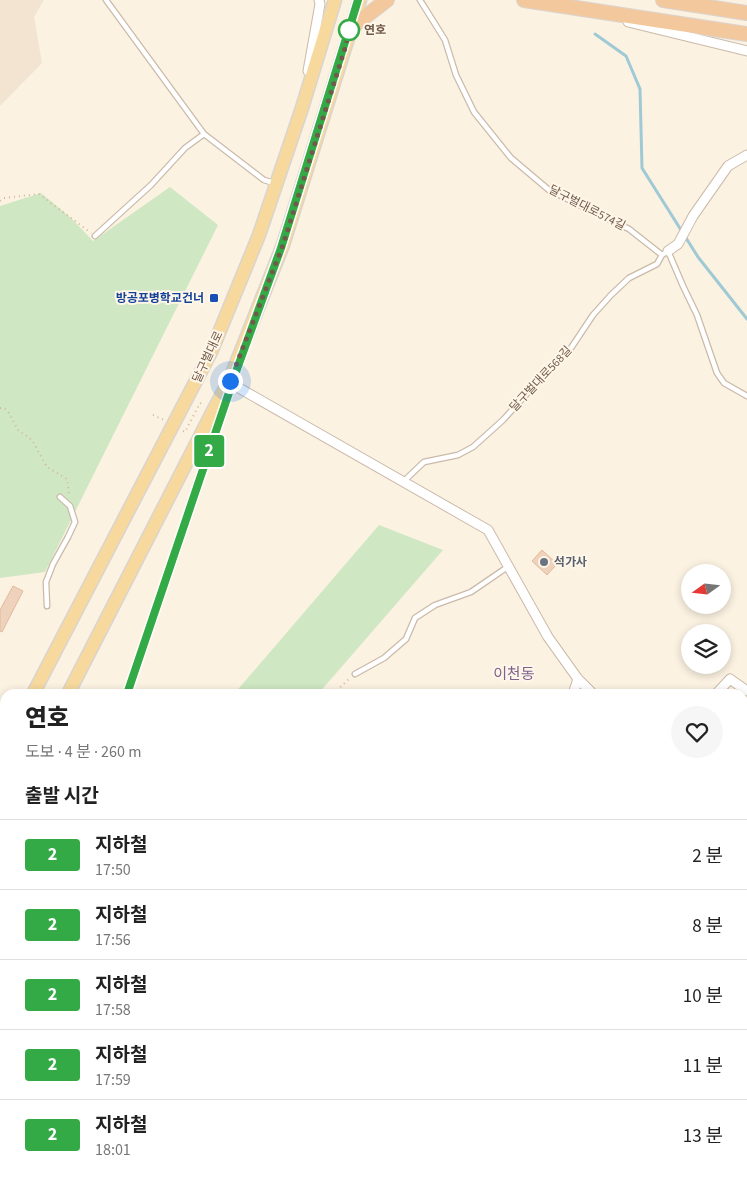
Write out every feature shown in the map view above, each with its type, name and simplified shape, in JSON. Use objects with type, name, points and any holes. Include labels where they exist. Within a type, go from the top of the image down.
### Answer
[{"type":"highway","points":[[352,27],[388,0]]},
{"type":"highway","points":[[524,0],[747,34]]},
{"type":"highway","points":[[663,0],[747,13]]},
{"type":"main road","name":"달구벌대로","points":[[36,689],[212,350],[259,235],[302,108],[335,0]]},
{"type":"main road","points":[[71,689],[230,381],[283,245],[360,0]]},
{"type":"street","points":[[302,108],[320,4],[319,0]]},
{"type":"street","points":[[575,8],[747,51]]},
{"type":"street","points":[[665,253],[678,244],[693,216],[728,166],[747,155]]},
{"type":"street","points":[[230,381],[239,388],[488,530],[548,637],[578,679],[589,689]]},
{"type":"street","points":[[575,689],[578,679]]},
{"type":"street","points":[[719,689],[730,679],[744,689]]},
{"type":"lane","points":[[106,0],[204,134],[264,180],[276,184]]},
{"type":"lane","name":"달구벌대로574길","points":[[420,0],[445,40],[456,75],[474,112],[511,158],[549,190],[629,229],[665,253],[697,315],[717,373],[724,383],[747,396]]},
{"type":"lane","points":[[95,236],[151,185],[185,148],[204,134]]},
{"type":"lane","name":"달구벌대로568길","points":[[404,482],[424,462],[458,455],[473,447],[497,426],[550,368],[569,351],[593,315],[611,295],[629,278],[656,264],[665,253]]},
{"type":"lane","points":[[47,606],[46,582],[53,564],[75,522],[70,506],[60,497]]},
{"type":"lane","points":[[355,674],[384,658],[406,639],[415,618],[435,605],[470,592],[508,566]]},
{"type":"path","points":[[0,202],[4,198],[39,194],[95,236]]},
{"type":"path","points":[[0,408],[4,408],[18,430],[32,440],[47,467],[67,479],[70,506]]},
{"type":"path","points":[[338,689],[355,674]]},
{"type":"shaded area","points":[[0,0],[44,0],[34,17],[42,63],[0,106]]},
{"type":"green space","points":[[170,187],[218,225],[45,572],[0,578],[0,206],[41,193],[71,218],[93,241]]},
{"type":"green space","points":[[379,525],[443,550],[322,689],[238,689]]},
{"type":"building","name":"석가사","points":[[542,550],[557,564],[547,575],[532,561]]},
{"type":"building","points":[[13,586],[23,591],[2,632],[0,631],[0,610]]},
{"type":"waterway","points":[[595,34],[626,56],[640,89],[642,168],[698,257],[747,319]]},
{"type":"metro line","name":"2","points":[[129,689],[237,369],[281,248],[358,0]]},
{"type":"place","name":"연호","points":[[349,30]]},
{"type":"place","name":"방공포병학교건너","points":[[214,298]]},
{"type":"place","name":"석가사","points":[[544,562]]},
{"type":"district","name":"이천동","points":[[514,674]]},
{"type":"route","points":[[230,381],[283,245],[346,45],[349,30]]}]
